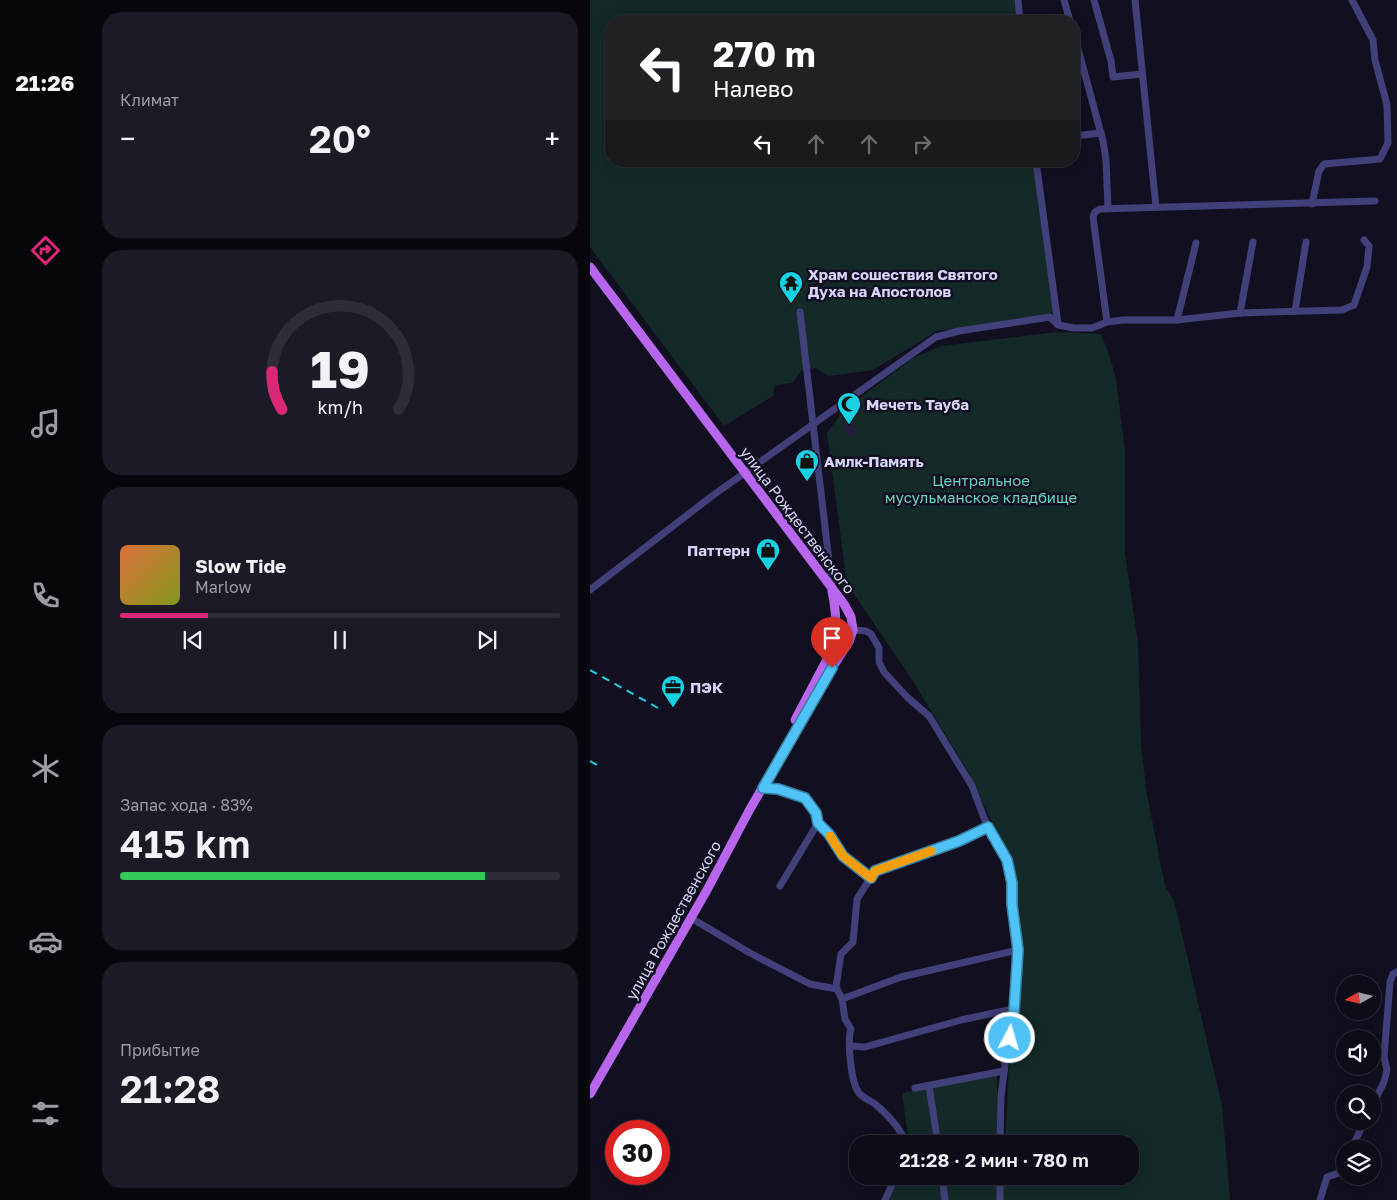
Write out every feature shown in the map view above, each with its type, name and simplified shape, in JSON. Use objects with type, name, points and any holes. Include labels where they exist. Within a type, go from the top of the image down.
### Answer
[{"type":"main road","name":"улица Рождественского","points":[[590,267],[844,604],[851,617],[853,630],[849,642],[750,810],[691,918],[590,1094]]},
{"type":"main road","points":[[832,590],[838,643],[849,642]]},
{"type":"main road","points":[[750,810],[831,652],[836,635],[846,628],[853,630]]},
{"type":"street","points":[[1018,0],[1019,15]]},
{"type":"street","points":[[1064,0],[1068,15]]},
{"type":"street","points":[[1094,0],[1114,77],[1142,74]]},
{"type":"street","points":[[1135,0],[1156,207]]},
{"type":"street","points":[[1312,204],[1319,171],[1324,164],[1380,159],[1388,144],[1387,105],[1375,60],[1373,40],[1352,0]]},
{"type":"street","points":[[1080,56],[1101,133],[1106,160],[1108,208]]},
{"type":"street","points":[[1080,135],[1101,133]]},
{"type":"street","points":[[1037,167],[1058,325]]},
{"type":"street","points":[[1107,322],[1093,217],[1095,212],[1100,209],[1375,201]]},
{"type":"street","points":[[590,590],[712,496],[936,337],[959,331],[1050,317],[1058,325],[1074,328],[1092,328],[1107,322],[1177,320],[1240,313],[1342,310],[1354,306],[1370,255],[1369,246],[1364,240]]},
{"type":"street","points":[[1240,313],[1253,242]]},
{"type":"street","points":[[1295,311],[1306,242]]},
{"type":"street","points":[[1177,320],[1196,244]]},
{"type":"street","points":[[800,312],[832,590]]},
{"type":"street","points":[[853,630],[866,631],[871,634],[879,648],[879,662],[884,672],[907,697],[929,716],[972,786],[988,827],[1007,860],[1012,883],[1012,904],[1018,950],[1013,1027],[1001,1096],[1000,1135]]},
{"type":"street","points":[[763,788],[778,789],[805,798],[816,813],[818,823],[829,834],[843,856],[871,878]]},
{"type":"street","points":[[780,886],[818,823]]},
{"type":"street","points":[[903,1135],[877,1105],[859,1092],[850,1062],[848,1039],[851,1029],[845,1020],[842,999],[837,989],[841,954],[853,942],[857,899],[875,871],[959,841],[988,827]]},
{"type":"street","points":[[691,918],[750,953],[810,984],[837,989]]},
{"type":"street","points":[[842,999],[901,977],[1018,950]]},
{"type":"street","points":[[1381,1088],[1387,1070],[1384,1057],[1390,982],[1397,972]]},
{"type":"street","points":[[1390,989],[1397,993]]},
{"type":"street","points":[[850,1046],[865,1047],[953,1022],[1013,1009]]},
{"type":"street","points":[[915,1088],[1004,1071]]},
{"type":"street","points":[[929,1086],[937,1135]]},
{"type":"street","points":[[1320,1200],[1327,1177],[1336,1174]]},
{"type":"street","points":[[885,1200],[892,1185]]},
{"type":"street","points":[[943,1185],[945,1200]]},
{"type":"street","points":[[1000,1185],[1000,1200]]},
{"type":"green space","points":[[590,0],[1014,0],[1016,15],[605,15],[605,167],[1036,167],[1055,313],[937,331],[873,370],[829,376],[816,368],[802,370],[792,383],[775,385],[773,396],[724,426],[590,247]]},
{"type":"green space","name":"Центральное мусульманское кладбище","points":[[1057,332],[1101,334],[1109,354],[1116,379],[1125,452],[1125,553],[1138,643],[1141,746],[1147,795],[1165,886],[1174,900],[1222,1106],[1230,1200],[1003,1200],[1003,1185],[1139,1185],[1139,1135],[1005,1135],[1010,1051],[1015,1032],[1022,967],[1020,914],[1011,861],[967,770],[911,678],[847,584],[827,433],[844,410],[913,358],[941,346]]},
{"type":"green space","points":[[997,1075],[998,1135],[908,1135],[902,1093]]},
{"type":"green space","points":[[895,1185],[998,1185],[998,1200],[889,1200]]},
{"type":"building","name":"Мечеть Тауба","points":[[848,421],[858,430],[851,438],[842,430]]},
{"type":"railway","points":[[590,670],[658,708]]},
{"type":"railway","points":[[590,761],[597,765]]},
{"type":"slow traffic","points":[[830,836],[843,856],[871,878],[875,871],[931,851]]},
{"type":"place","name":"Храм сошествия Святого Духа на Апостолов","points":[[791,304]]},
{"type":"place","name":"Мечеть Тауба","points":[[849,425]]},
{"type":"place","name":"Амлк-Память","points":[[807,482]]},
{"type":"place","name":"Паттерн","points":[[768,571]]},
{"type":"place","name":"ПЭК","points":[[673,708]]},
{"type":"route","points":[[832,668],[763,788],[778,789],[805,798],[816,813],[818,823],[829,834],[843,856],[871,878],[875,871],[959,841],[988,827],[1007,860],[1012,883],[1012,904],[1018,950],[1013,1000],[1013,1027],[1010,1038]]}]
